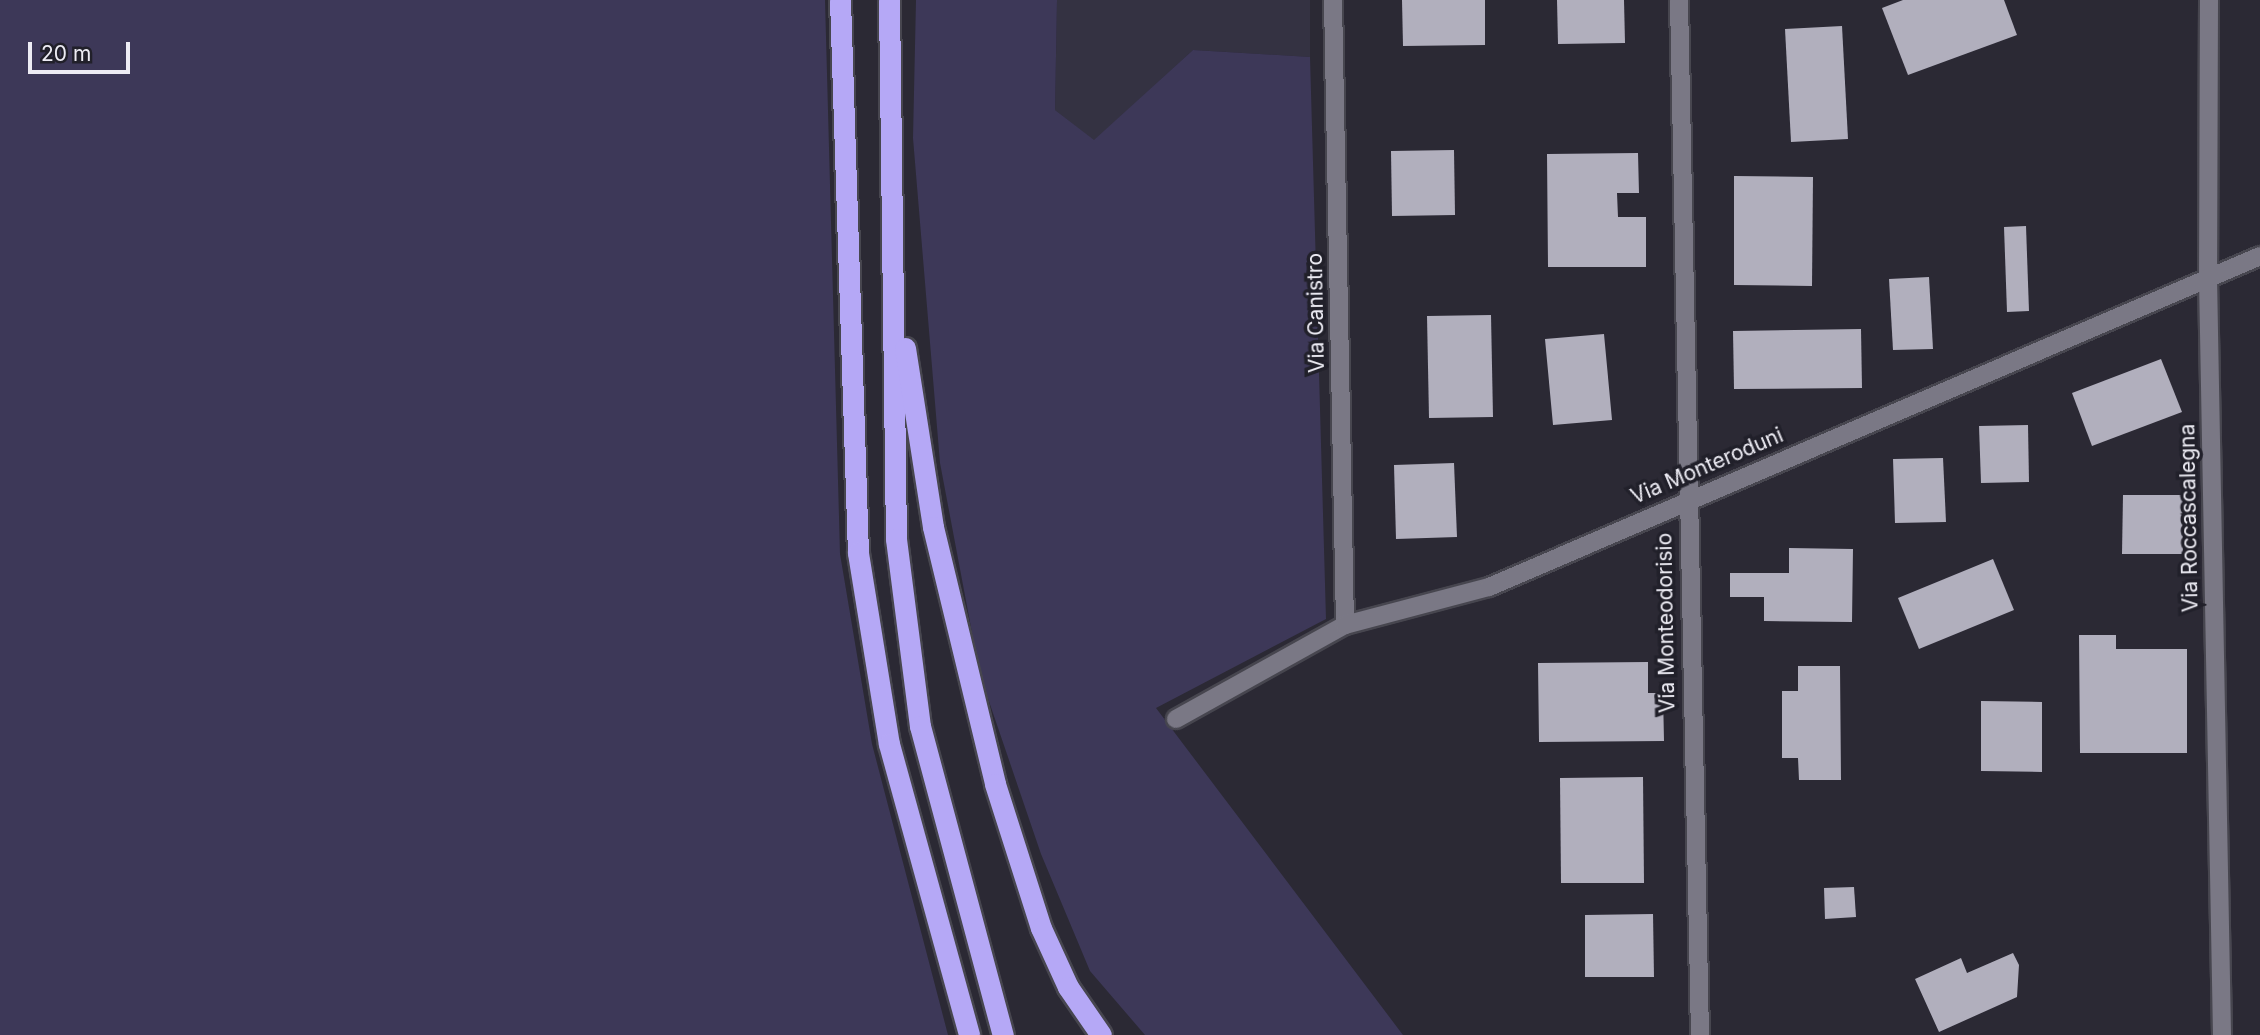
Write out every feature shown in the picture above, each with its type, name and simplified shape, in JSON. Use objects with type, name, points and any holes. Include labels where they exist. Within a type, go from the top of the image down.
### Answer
[{"type":"highway","points":[[840,0],[860,566],[889,744],[970,1035]]},
{"type":"highway","points":[[889,0],[896,538],[920,726],[1003,1035]]},
{"type":"highway","points":[[891,238],[912,405],[967,678],[1034,908],[1068,987],[1101,1035]]},
{"type":"street","name":"Via Canistro","points":[[1333,0],[1345,625]]},
{"type":"street","name":"Via Monteodorisio","points":[[1679,0],[1686,499],[1700,1035]]},
{"type":"street","name":"Via Roccascalegna","points":[[2209,0],[2208,278],[2222,1035]]},
{"type":"street","name":"Via Monteroduni","points":[[1175,719],[1345,625],[1489,587],[1686,499],[2260,256]]},
{"type":"shaded area","points":[[0,0],[825,0],[840,554],[872,744],[948,1035],[0,1035]]},
{"type":"shaded area","points":[[916,0],[1057,0],[1055,110],[1094,140],[1193,50],[1310,57],[1326,619],[1156,708],[1403,1035],[1145,1035],[1090,971],[1041,854],[980,675],[940,463],[913,138]]},
{"type":"shaded area","points":[[1057,0],[1310,0],[1310,57],[1193,50],[1094,141],[1055,110]]},
{"type":"building","points":[[1402,0],[1485,0],[1485,45],[1403,46]]},
{"type":"building","points":[[1557,0],[1624,0],[1625,43],[1558,44]]},
{"type":"building","points":[[1903,0],[2004,0],[2017,35],[1908,75],[1882,8]]},
{"type":"building","points":[[1842,26],[1848,139],[1791,142],[1785,29]]},
{"type":"building","points":[[1454,150],[1455,215],[1392,216],[1391,151]]},
{"type":"building","points":[[1638,153],[1639,193],[1617,193],[1618,217],[1646,217],[1646,267],[1548,267],[1547,154]]},
{"type":"building","points":[[1734,176],[1813,177],[1812,286],[1734,285]]},
{"type":"building","points":[[2026,226],[2029,311],[2007,312],[2004,227]]},
{"type":"building","points":[[1929,277],[1933,349],[1893,350],[1889,279]]},
{"type":"building","points":[[1491,315],[1493,417],[1429,418],[1427,316]]},
{"type":"building","points":[[1861,329],[1862,388],[1734,389],[1733,331]]},
{"type":"building","points":[[1604,334],[1612,420],[1553,425],[1545,339]]},
{"type":"building","points":[[2161,359],[2182,412],[2092,446],[2072,393]]},
{"type":"building","points":[[2028,425],[2029,482],[1981,483],[1979,426]]},
{"type":"building","points":[[1943,458],[1946,522],[1895,523],[1893,459]]},
{"type":"building","points":[[1454,463],[1457,537],[1396,539],[1394,465]]},
{"type":"building","points":[[2123,495],[2183,495],[2183,554],[2122,554]]},
{"type":"building","points":[[1789,548],[1853,549],[1852,622],[1764,621],[1764,597],[1730,597],[1730,573],[1789,573]]},
{"type":"building","points":[[1993,559],[2014,610],[1919,649],[1898,598]]},
{"type":"building","points":[[2079,635],[2116,635],[2116,649],[2187,649],[2187,753],[2080,753]]},
{"type":"building","points":[[1648,662],[1648,693],[1663,693],[1664,741],[1539,742],[1538,663]]},
{"type":"building","points":[[1798,666],[1840,666],[1841,780],[1799,780],[1798,758],[1782,758],[1782,691],[1798,691]]},
{"type":"building","points":[[1981,701],[2042,702],[2042,772],[1981,771]]},
{"type":"building","points":[[1643,777],[1644,883],[1561,883],[1560,778]]},
{"type":"building","points":[[1854,887],[1856,917],[1825,919],[1824,888]]},
{"type":"building","points":[[1653,914],[1654,977],[1585,977],[1585,915]]},
{"type":"building","points":[[2013,953],[2019,965],[2017,997],[1939,1032],[1915,979],[1961,958],[1967,973]]}]
